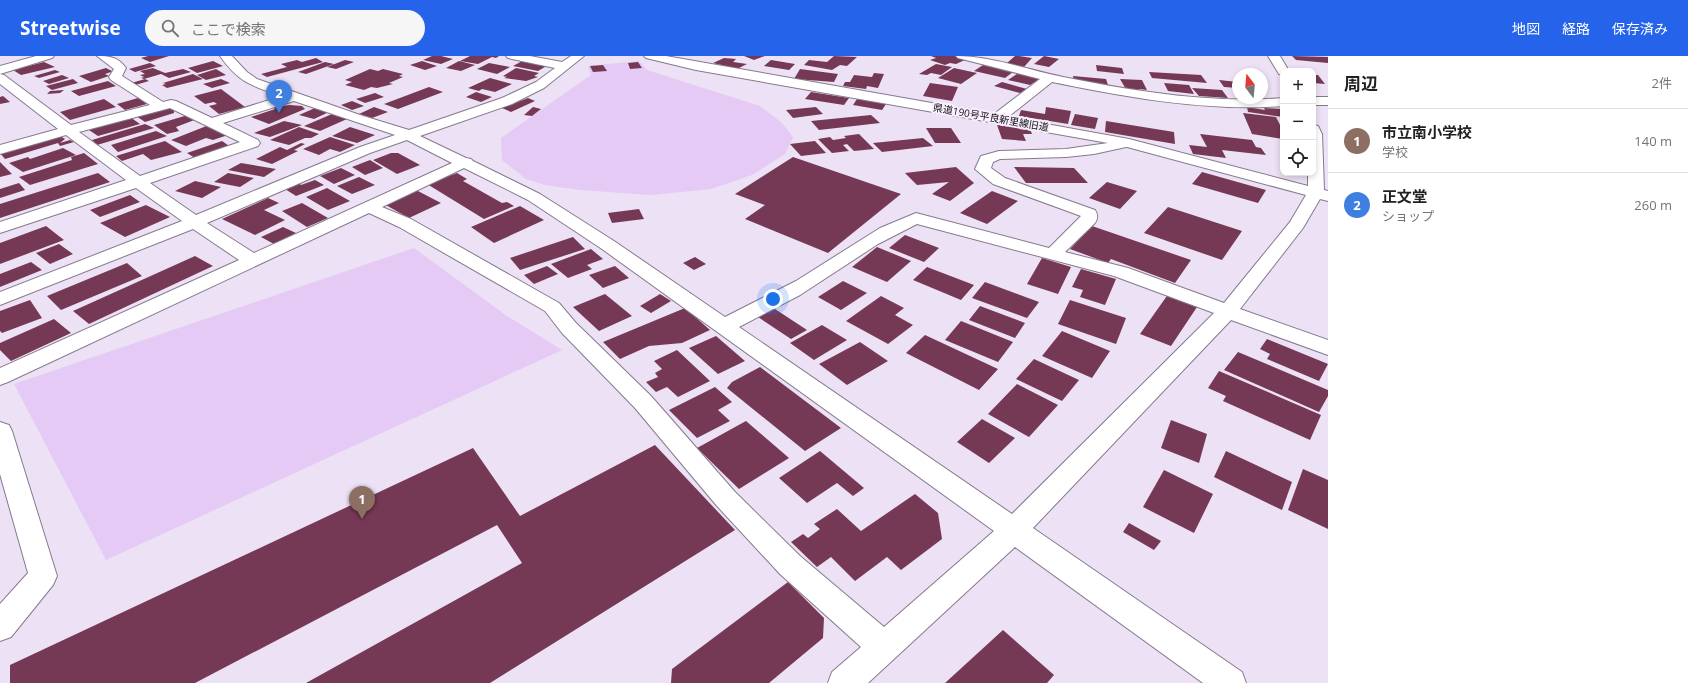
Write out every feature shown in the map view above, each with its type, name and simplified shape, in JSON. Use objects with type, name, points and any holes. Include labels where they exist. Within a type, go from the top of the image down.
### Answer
[{"type":"street","points":[[0,70],[48,56]]},
{"type":"street","points":[[103,56],[112,60],[120,68],[115,77],[160,106]]},
{"type":"street","points":[[226,56],[243,75],[253,82],[293,97],[408,135],[466,162],[534,197],[608,245],[1230,683]]},
{"type":"street","points":[[512,56],[564,66]]},
{"type":"street","points":[[0,299],[194,222],[365,150],[507,101],[540,85],[578,56]]},
{"type":"street","name":"県道190号平良新里線旧道","points":[[650,56],[696,66],[998,118],[1129,143],[1322,194]]},
{"type":"street","points":[[962,56],[1104,89],[1222,104],[1263,104],[1280,102]]},
{"type":"street","points":[[1274,56],[1281,68]]},
{"type":"street","points":[[998,118],[1050,77]]},
{"type":"street","points":[[0,78],[138,182],[194,222],[252,260]]},
{"type":"street","points":[[210,122],[293,97]]},
{"type":"street","points":[[1316,101],[1328,101]]},
{"type":"street","points":[[0,150],[69,130],[171,104],[253,143],[0,228]]},
{"type":"street","points":[[844,683],[1014,531],[1228,311],[1322,194],[1316,140]]},
{"type":"street","points":[[1054,253],[1089,219],[1089,214],[998,181],[983,169],[986,159],[999,155],[1094,150],[1129,143]]},
{"type":"street","points":[[0,377],[466,162]]},
{"type":"street","points":[[369,207],[405,223],[552,307],[569,328],[643,402],[726,498],[790,565],[884,647]]},
{"type":"street","points":[[724,326],[803,285],[827,268],[893,228],[916,218],[1054,253],[1121,272],[1328,348]]},
{"type":"street","points":[[0,431],[43,576],[0,627]]},
{"type":"shaded area","points":[[639,61],[647,70],[760,106],[782,123],[793,137],[785,154],[752,175],[711,189],[651,195],[580,190],[545,185],[526,179],[502,160],[501,138],[591,75],[588,66]]},
{"type":"shaded area","points":[[414,248],[507,316],[562,350],[106,560],[14,384]]},
{"type":"building","points":[[148,56],[169,56],[150,62],[141,58]]},
{"type":"building","points":[[432,56],[441,56],[453,59],[441,64],[423,60]]},
{"type":"building","points":[[470,56],[499,56],[496,58],[492,57],[478,64],[460,61]]},
{"type":"building","points":[[744,56],[765,56],[754,60]]},
{"type":"building","points":[[834,56],[857,57],[847,66],[840,65],[832,70],[804,65],[809,60],[827,62]]},
{"type":"building","points":[[931,56],[955,56],[967,59],[956,64],[950,63],[945,65],[930,60],[936,58]]},
{"type":"building","points":[[1015,56],[1032,58],[1024,67],[1007,63]]},
{"type":"building","points":[[1044,56],[1059,59],[1049,67],[1034,64]]},
{"type":"building","points":[[1292,56],[1328,57],[1328,63],[1296,60]]},
{"type":"building","points":[[316,58],[323,62],[267,77],[261,74],[287,67],[281,64],[297,60],[302,62]]},
{"type":"building","points":[[724,58],[736,59],[733,62],[747,64],[737,69],[713,63]]},
{"type":"building","points":[[526,59],[550,64],[538,71],[513,66]]},
{"type":"building","points":[[345,60],[354,62],[336,69],[327,67]]},
{"type":"building","points":[[771,60],[795,64],[789,70],[764,66]]},
{"type":"building","points":[[213,61],[223,66],[197,73],[188,68]]},
{"type":"building","points":[[422,61],[437,66],[425,70],[410,65]]},
{"type":"building","points":[[459,61],[475,65],[461,71],[446,68]]},
{"type":"building","points":[[44,62],[55,67],[21,75],[13,70]]},
{"type":"building","points":[[325,62],[334,64],[306,74],[298,72]]},
{"type":"building","points":[[638,62],[642,68],[630,69],[628,63]]},
{"type":"building","points":[[150,63],[156,66],[135,72],[129,69]]},
{"type":"building","points":[[489,63],[510,67],[497,74],[477,69]]},
{"type":"building","points":[[936,64],[952,67],[941,75],[931,73],[927,75],[919,74]]},
{"type":"building","points":[[603,65],[607,71],[593,72],[590,66]]},
{"type":"building","points":[[983,65],[1013,72],[1005,78],[974,71]]},
{"type":"building","points":[[1096,65],[1122,68],[1124,74],[1097,71]]},
{"type":"building","points":[[106,68],[112,71],[105,74],[109,76],[91,82],[79,76]]},
{"type":"building","points":[[153,68],[165,73],[183,69],[191,72],[169,78],[161,74],[144,79],[141,78],[144,77],[140,75],[145,74],[140,71]]},
{"type":"building","points":[[516,68],[539,73],[534,76],[538,77],[526,81],[504,78],[507,77],[503,76]]},
{"type":"building","points":[[954,68],[977,73],[961,84],[938,78]]},
{"type":"building","points":[[216,69],[226,75],[206,80],[197,75]]},
{"type":"building","points":[[370,69],[378,71],[383,69],[403,74],[399,76],[403,77],[389,83],[393,84],[377,88],[371,87],[364,90],[345,85],[352,82],[345,80]]},
{"type":"building","points":[[800,69],[838,74],[834,82],[794,79]]},
{"type":"building","points":[[55,70],[60,72],[39,78],[34,76]]},
{"type":"building","points":[[1020,72],[1041,78],[1030,85],[1008,80]]},
{"type":"building","points":[[1149,72],[1201,75],[1207,83],[1152,78]]},
{"type":"building","points":[[874,73],[884,74],[878,88],[867,86],[866,89],[843,86],[845,82],[850,82],[854,75],[872,77]]},
{"type":"building","points":[[193,74],[203,79],[167,88],[162,85],[166,84],[163,83]]},
{"type":"building","points":[[62,75],[69,78],[49,84],[43,81]]},
{"type":"building","points":[[1316,75],[1318,75],[1325,84],[1316,83]]},
{"type":"building","points":[[1073,76],[1106,79],[1108,85],[1074,82]]},
{"type":"building","points":[[490,78],[512,84],[495,92],[482,89],[479,91],[468,88]]},
{"type":"building","points":[[73,79],[78,83],[52,90],[46,86]]},
{"type":"building","points":[[145,79],[149,81],[132,86],[128,84]]},
{"type":"building","points":[[221,79],[230,83],[212,88],[203,84]]},
{"type":"building","points":[[1120,79],[1142,80],[1147,90],[1139,89],[1141,93],[1127,91]]},
{"type":"building","points":[[1219,80],[1232,81],[1232,88],[1224,87]]},
{"type":"building","points":[[108,81],[116,86],[79,96],[71,91]]},
{"type":"building","points":[[1002,82],[1027,89],[1020,93],[994,86]]},
{"type":"building","points":[[930,83],[958,87],[952,101],[923,96]]},
{"type":"building","points":[[1164,83],[1189,85],[1194,94],[1168,91]]},
{"type":"building","points":[[429,87],[443,92],[398,109],[384,104]]},
{"type":"building","points":[[1192,88],[1222,90],[1228,98],[1199,96]]},
{"type":"building","points":[[221,89],[245,107],[219,114],[209,106],[217,104],[214,102],[205,104],[194,96]]},
{"type":"building","points":[[64,90],[60,93],[47,94],[50,91]]},
{"type":"building","points":[[476,92],[492,97],[481,102],[466,97]]},
{"type":"building","points":[[811,92],[849,98],[844,105],[805,99]]},
{"type":"building","points":[[375,93],[384,97],[365,103],[356,99]]},
{"type":"building","points":[[3,96],[10,102],[0,104],[0,97]]},
{"type":"building","points":[[138,98],[147,104],[125,110],[117,104]]},
{"type":"building","points":[[528,98],[535,101],[511,112],[502,108]]},
{"type":"building","points":[[104,99],[116,107],[70,120],[60,112]]},
{"type":"building","points":[[857,99],[886,104],[882,110],[853,105]]},
{"type":"building","points":[[352,101],[364,106],[352,110],[341,105]]},
{"type":"building","points":[[290,105],[302,106],[305,109],[269,124],[251,117],[275,109],[273,107]]},
{"type":"building","points":[[165,107],[174,110],[174,113],[145,122],[136,116]]},
{"type":"building","points":[[374,107],[388,112],[372,118],[359,114]]},
{"type":"building","points":[[533,107],[541,109],[532,116],[524,115]]},
{"type":"building","points":[[816,107],[823,114],[793,118],[786,110]]},
{"type":"building","points":[[1046,107],[1071,111],[1068,124],[1019,116],[1021,110],[1045,114]]},
{"type":"building","points":[[1247,107],[1265,110],[1264,108],[1280,109],[1280,117],[1248,112]]},
{"type":"building","points":[[315,108],[329,112],[314,119],[299,115]]},
{"type":"building","points":[[1243,113],[1276,117],[1280,125],[1280,139],[1252,134]]},
{"type":"building","points":[[332,114],[347,119],[320,131],[304,126]]},
{"type":"building","points":[[1075,114],[1098,118],[1095,129],[1071,125]]},
{"type":"building","points":[[188,115],[197,119],[176,127],[179,131],[167,134],[154,125]]},
{"type":"building","points":[[871,115],[880,123],[819,130],[811,121]]},
{"type":"building","points":[[130,117],[140,124],[98,136],[89,130]]},
{"type":"building","points":[[284,121],[302,125],[270,137],[254,133]]},
{"type":"building","points":[[1106,121],[1174,132],[1175,144],[1105,132]]},
{"type":"building","points":[[145,124],[154,128],[97,145],[92,140]]},
{"type":"building","points":[[209,125],[228,135],[213,140],[206,138],[186,146],[171,140]]},
{"type":"building","points":[[997,125],[1029,127],[1032,134],[1023,134],[1026,141],[1002,139]]},
{"type":"building","points":[[299,127],[319,134],[289,145],[270,140]]},
{"type":"building","points":[[350,127],[375,135],[357,143],[332,136]]},
{"type":"building","points":[[926,128],[951,128],[961,143],[935,143]]},
{"type":"building","points":[[156,131],[167,136],[118,152],[111,145]]},
{"type":"building","points":[[859,134],[874,149],[854,151],[847,144],[843,145],[849,151],[832,153],[818,139],[830,137],[833,140],[846,138],[844,136]]},
{"type":"building","points":[[1200,134],[1252,140],[1256,147],[1261,148],[1266,155],[1222,150],[1226,158],[1193,154],[1189,145],[1207,147]]},
{"type":"building","points":[[60,136],[65,139],[60,143],[70,140],[74,142],[60,146],[58,143],[5,159],[0,153]]},
{"type":"building","points":[[330,137],[355,145],[340,152],[330,149],[319,155],[303,149]]},
{"type":"building","points":[[923,138],[933,146],[882,152],[873,143]]},
{"type":"building","points":[[165,141],[182,152],[151,160],[143,154],[122,161],[116,156]]},
{"type":"building","points":[[222,141],[232,148],[198,160],[187,153]]},
{"type":"building","points":[[815,141],[826,153],[801,156],[790,144]]},
{"type":"building","points":[[301,143],[305,144],[294,150],[298,151],[272,164],[256,159],[280,147],[287,150]]},
{"type":"building","points":[[63,148],[76,155],[23,172],[9,163],[28,157],[30,159]]},
{"type":"building","points":[[84,153],[98,164],[30,185],[19,177],[72,160],[71,157]]},
{"type":"building","points":[[391,153],[398,153],[420,165],[397,174],[373,160]]},
{"type":"building","points":[[793,157],[901,194],[828,253],[745,219],[765,205],[735,194]]},
{"type":"building","points":[[370,160],[383,168],[365,175],[352,167]]},
{"type":"building","points":[[0,162],[12,174],[0,177]]},
{"type":"building","points":[[241,163],[276,169],[264,177],[228,170]]},
{"type":"building","points":[[956,167],[974,183],[950,201],[932,194],[949,182],[917,185],[905,173]]},
{"type":"building","points":[[1014,167],[1074,168],[1088,183],[1026,183]]},
{"type":"building","points":[[341,168],[355,175],[334,184],[320,176]]},
{"type":"building","points":[[1202,172],[1266,190],[1258,203],[1192,184]]},
{"type":"building","points":[[98,173],[110,182],[0,218],[0,204]]},
{"type":"building","points":[[228,173],[254,178],[240,187],[214,182]]},
{"type":"building","points":[[457,173],[467,179],[463,181],[502,203],[507,202],[514,206],[484,219],[427,184]]},
{"type":"building","points":[[359,177],[375,185],[352,194],[337,186]]},
{"type":"building","points":[[315,180],[324,185],[296,196],[285,189],[299,183],[301,185]]},
{"type":"building","points":[[195,181],[221,187],[202,198],[175,191]]},
{"type":"building","points":[[1107,182],[1137,191],[1120,209],[1089,198]]},
{"type":"building","points":[[19,183],[25,190],[0,198],[0,189]]},
{"type":"building","points":[[327,188],[350,201],[328,210],[306,197]]},
{"type":"building","points":[[416,190],[441,203],[409,218],[384,204]]},
{"type":"building","points":[[992,191],[1018,201],[987,224],[960,213]]},
{"type":"building","points":[[130,195],[140,202],[100,217],[90,210]]},
{"type":"building","points":[[268,198],[279,203],[264,210],[285,220],[255,235],[222,219]]},
{"type":"building","points":[[302,203],[328,218],[307,227],[282,211]]},
{"type":"building","points":[[146,205],[170,217],[125,237],[100,223]]},
{"type":"building","points":[[520,206],[544,220],[494,243],[471,227]]},
{"type":"building","points":[[1168,207],[1242,231],[1222,260],[1144,233]]},
{"type":"building","points":[[639,209],[644,219],[612,223],[608,213]]},
{"type":"building","points":[[46,226],[64,240],[0,264],[0,243]]},
{"type":"building","points":[[1092,226],[1191,260],[1175,283],[1111,259],[1108,263],[1070,249]]},
{"type":"building","points":[[283,227],[296,233],[274,244],[261,237]]},
{"type":"building","points":[[905,235],[939,248],[924,262],[889,248]]},
{"type":"building","points":[[573,237],[585,249],[520,270],[510,258]]},
{"type":"building","points":[[59,244],[73,254],[50,264],[36,253]]},
{"type":"building","points":[[877,247],[911,261],[887,282],[852,267]]},
{"type":"building","points":[[591,249],[603,259],[587,265],[592,269],[568,278],[551,264]]},
{"type":"building","points":[[195,256],[213,266],[89,324],[73,311]]},
{"type":"building","points":[[695,257],[706,264],[694,270],[683,263]]},
{"type":"building","points":[[1042,258],[1071,267],[1058,294],[1027,284]]},
{"type":"building","points":[[31,262],[42,270],[0,287],[0,274]]},
{"type":"building","points":[[127,263],[142,276],[61,310],[47,296]]},
{"type":"building","points":[[547,266],[558,274],[534,284],[524,275]]},
{"type":"building","points":[[615,266],[629,278],[603,288],[589,275]]},
{"type":"building","points":[[927,267],[974,285],[961,300],[913,280]]},
{"type":"building","points":[[1081,269],[1116,279],[1105,305],[1080,297],[1083,290],[1072,287]]},
{"type":"building","points":[[843,281],[867,293],[841,310],[818,297]]},
{"type":"building","points":[[985,282],[1039,302],[1027,318],[972,298]]},
{"type":"building","points":[[1169,293],[1199,304],[1171,346],[1140,334]]},
{"type":"building","points":[[605,294],[632,316],[599,331],[573,307]]},
{"type":"building","points":[[660,294],[671,301],[651,313],[640,306]]},
{"type":"building","points":[[881,296],[904,308],[895,315],[913,325],[888,344],[846,321]]},
{"type":"building","points":[[30,300],[42,318],[2,333],[0,331],[0,311]]},
{"type":"building","points":[[1070,300],[1126,318],[1116,344],[1058,324]]},
{"type":"building","points":[[980,306],[1025,323],[1015,338],[969,320]]},
{"type":"building","points":[[685,308],[710,330],[682,343],[649,346],[620,359],[603,342]]},
{"type":"building","points":[[775,309],[807,330],[791,339],[758,317]]},
{"type":"building","points":[[54,319],[71,333],[11,361],[0,350],[0,343]]},
{"type":"building","points":[[961,321],[1013,342],[998,362],[945,340]]},
{"type":"building","points":[[822,325],[847,340],[814,360],[790,343]]},
{"type":"building","points":[[1062,331],[1110,351],[1092,378],[1042,356]]},
{"type":"building","points":[[925,335],[998,369],[979,390],[906,353]]},
{"type":"building","points":[[716,336],[745,361],[718,374],[689,348]]},
{"type":"building","points":[[1267,339],[1328,364],[1319,381],[1267,359],[1270,354],[1260,349]]},
{"type":"building","points":[[860,342],[888,361],[847,385],[819,364]]},
{"type":"building","points":[[677,350],[710,381],[678,397],[667,387],[656,392],[646,382],[658,377],[655,373],[662,369],[654,361]]},
{"type":"building","points":[[1238,352],[1328,390],[1328,396],[1319,412],[1224,370]]},
{"type":"building","points":[[1034,359],[1079,380],[1062,401],[1016,379]]},
{"type":"building","points":[[760,367],[841,428],[805,451],[727,388],[732,382]]},
{"type":"building","points":[[1219,371],[1321,415],[1310,440],[1223,401],[1226,396],[1208,388]]},
{"type":"building","points":[[1017,384],[1058,405],[1029,437],[988,414]]},
{"type":"building","points":[[715,387],[732,402],[718,410],[730,421],[697,438],[669,410]]},
{"type":"building","points":[[982,419],[1015,438],[989,463],[957,442]]},
{"type":"building","points":[[1171,420],[1207,434],[1199,463],[1161,448]]},
{"type":"building","points":[[746,421],[789,458],[739,489],[697,448]]},
{"type":"building","points":[[655,445],[735,530],[490,683],[306,683],[522,563],[497,525],[195,683],[10,683],[10,665],[473,448],[520,516]]},
{"type":"building","points":[[820,451],[864,488],[853,496],[837,483],[807,503],[779,478]]},
{"type":"building","points":[[1226,451],[1292,482],[1282,510],[1214,477]]},
{"type":"building","points":[[1303,469],[1328,480],[1328,529],[1288,510]]},
{"type":"building","points":[[1164,470],[1213,494],[1194,533],[1143,507]]},
{"type":"building","points":[[915,494],[938,513],[942,539],[901,570],[887,557],[855,581],[831,557],[817,567],[791,542],[803,534],[808,538],[820,529],[814,524],[837,509],[861,531]]},
{"type":"building","points":[[1129,523],[1161,541],[1154,550],[1123,532]]},
{"type":"building","points":[[788,582],[824,618],[823,638],[769,683],[671,683],[672,669]]},
{"type":"building","points":[[1003,630],[1054,675],[1047,683],[945,683]]},
{"type":"place","name":"正文堂","points":[[279,113]]},
{"type":"place","name":"市立南小学校","points":[[362,519]]}]
